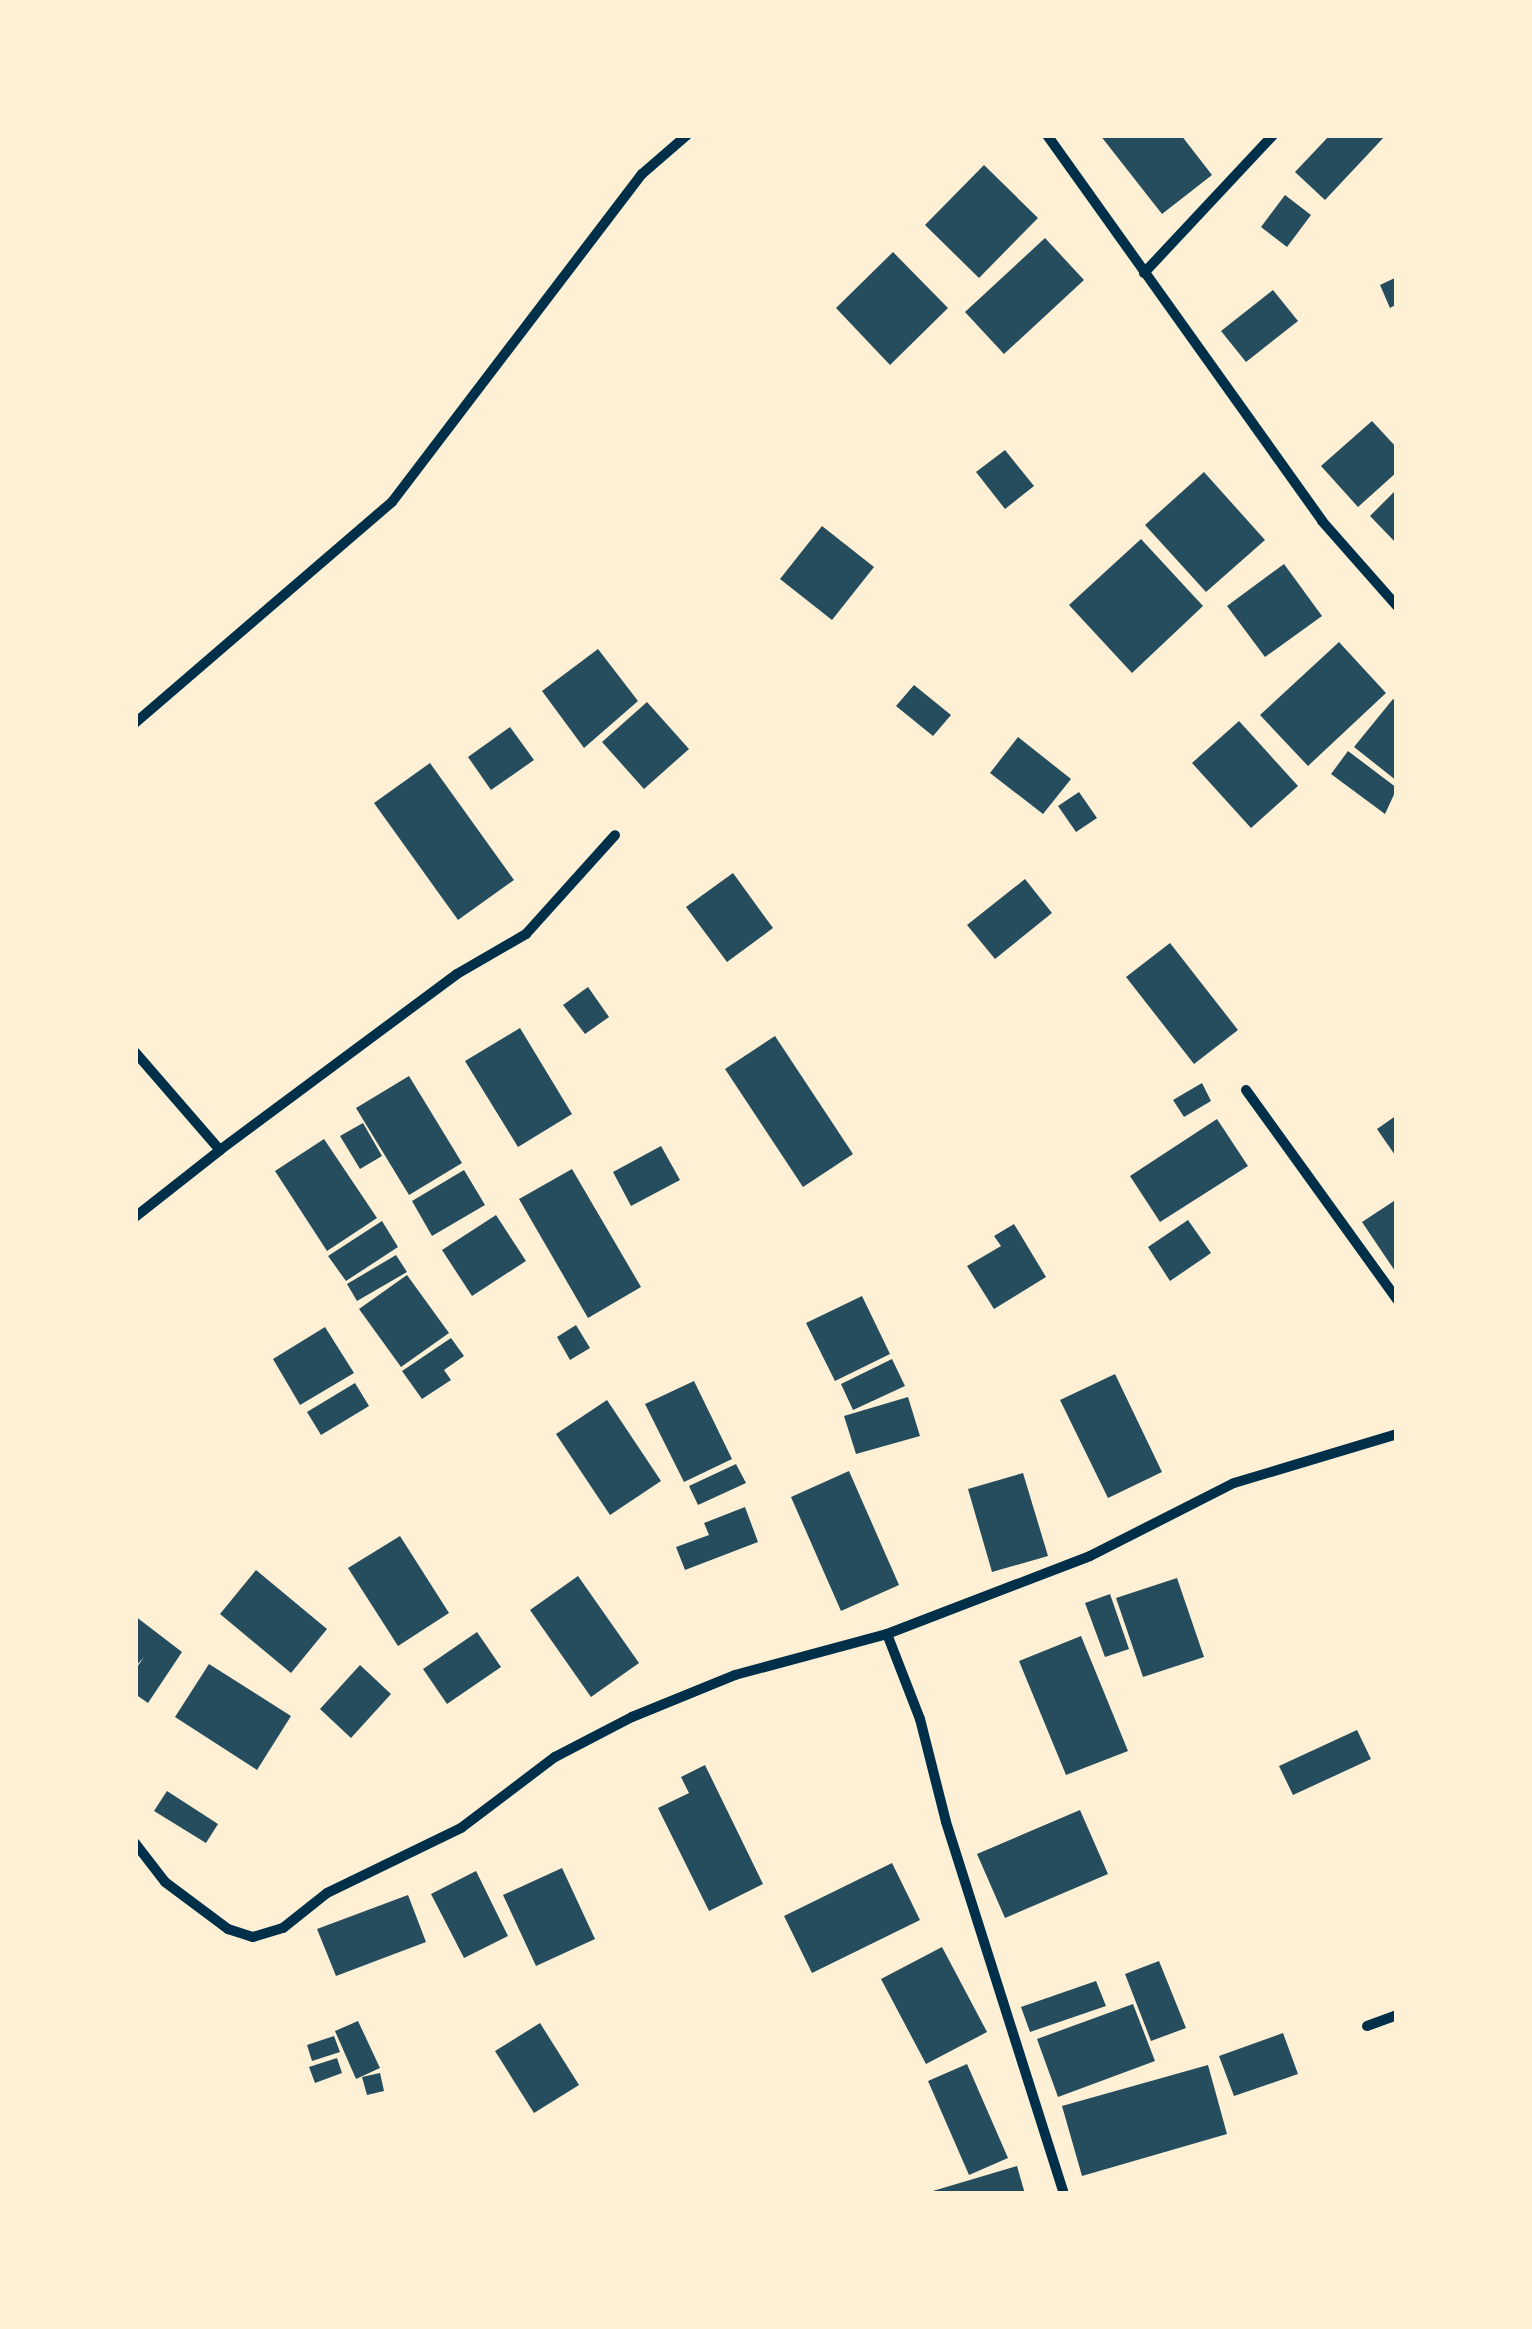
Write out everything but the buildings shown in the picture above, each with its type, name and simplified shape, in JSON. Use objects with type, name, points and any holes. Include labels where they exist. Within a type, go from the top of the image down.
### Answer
[{"type":"street","points":[[135,723],[392,502],[583,260],[642,174],[687,135]]},
{"type":"street","points":[[1048,135],[1322,522],[1397,606]]},
{"type":"street","points":[[1144,273],[1273,135]]},
{"type":"street","points":[[135,1217],[426,996],[526,934],[615,835]]},
{"type":"street","points":[[135,1052],[220,1150]]},
{"type":"street","points":[[1246,1090],[1397,1299]]},
{"type":"street","points":[[135,1843],[165,1882],[228,1929],[253,1937],[283,1928],[327,1893],[461,1828],[555,1757],[632,1718],[768,1664],[888,1634],[1090,1556],[1234,1482],[1397,1434]]},
{"type":"street","points":[[888,1634],[920,1719],[946,1822],[1064,2194]]},
{"type":"street","points":[[1367,2026],[1397,2015]]}]
